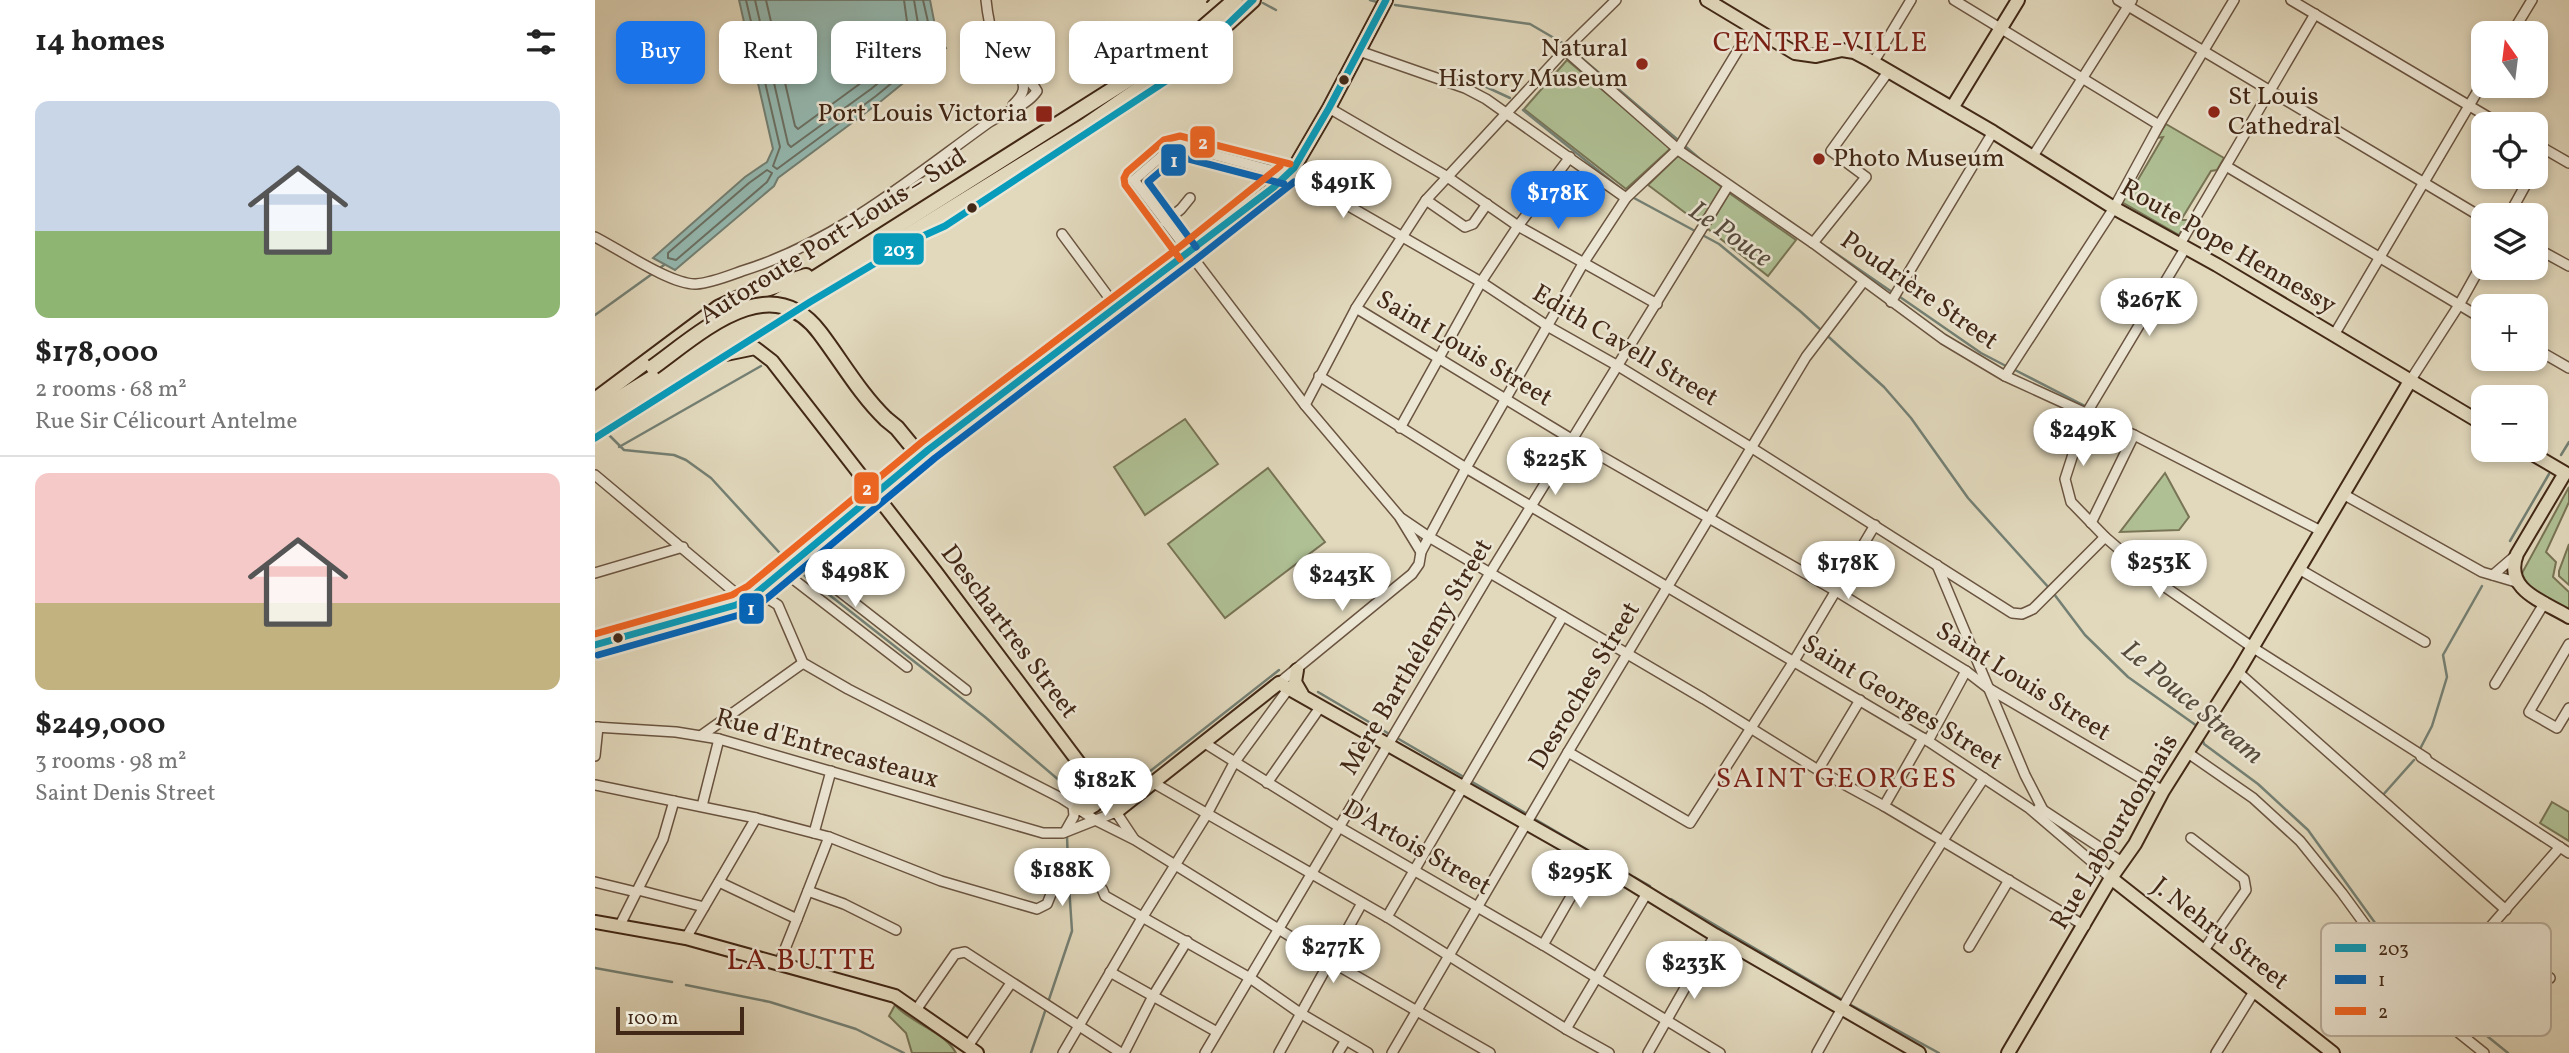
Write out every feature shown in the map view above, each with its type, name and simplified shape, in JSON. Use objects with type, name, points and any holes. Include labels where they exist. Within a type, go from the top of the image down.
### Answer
[{"type":"highway","name":"Autoroute Port-Louis – Sud","points":[[605,412],[700,363],[1239,5]]},
{"type":"highway","name":"Autoroute Port-Louis – Sud","points":[[605,412],[841,269]]},
{"type":"highway","points":[[605,412],[726,354],[810,302],[841,269]]},
{"type":"highway","points":[[595,438],[605,412],[718,308],[739,298],[841,269]]},
{"type":"highway","points":[[595,428],[618,393],[727,314],[758,305],[779,306],[799,314],[816,327],[870,403],[897,428],[920,456]]},
{"type":"main road","name":"Route Pope Hennessy","points":[[1707,0],[1795,53],[1816,56],[1842,50],[1854,52],[2471,417]]},
{"type":"main road","points":[[1952,108],[2018,0]]},
{"type":"main road","points":[[595,645],[750,598],[920,456],[1188,253],[1287,174],[1294,168],[1329,108],[1385,2]]},
{"type":"main road","name":"Deschartres Street","points":[[726,354],[747,348],[763,352],[875,492],[1116,812]]},
{"type":"main road","name":"Rue Labourdonnais","points":[[2008,1053],[2410,381]]},
{"type":"main road","points":[[2548,461],[2567,470],[2517,554],[2514,575],[2521,587],[2569,617]]},
{"type":"main road","points":[[1297,670],[1295,682],[1305,697]]},
{"type":"main road","points":[[1116,812],[1203,742],[1284,686],[1389,744],[1467,781],[1531,818],[1647,894],[1716,935],[1844,1004],[1919,1053]]},
{"type":"main road","points":[[1075,807],[1088,809],[1095,805],[1097,789]]},
{"type":"main road","name":"J. Nehru Street","points":[[2111,878],[2333,1053]]},
{"type":"main road","points":[[595,922],[686,938],[895,996],[972,1050]]},
{"type":"street","points":[[595,237],[686,283],[704,283],[772,262],[819,240],[878,203],[1004,113],[1028,101],[1037,91],[1029,79],[1002,56],[992,37],[986,0]]},
{"type":"street","points":[[1305,405],[1356,308],[1426,200],[1616,0]]},
{"type":"street","points":[[1873,63],[1911,0]]},
{"type":"street","points":[[1954,0],[2159,125]]},
{"type":"street","points":[[2118,0],[2130,3],[2203,51],[2471,211]]},
{"type":"street","points":[[2005,376],[2114,208],[2159,125],[2234,0]]},
{"type":"street","points":[[2291,0],[2479,112]]},
{"type":"street","points":[[2519,21],[2532,0]]},
{"type":"street","points":[[2033,156],[2130,3]]},
{"type":"street","points":[[2315,14],[2086,414],[2065,478],[2071,502],[2105,537],[2155,580],[2252,647],[2569,853]]},
{"type":"street","points":[[1063,1053],[1207,814],[1234,763],[1284,686],[1297,670],[1412,574],[1419,564],[1421,552],[1465,468],[1549,327],[1584,262],[1626,198],[1678,149],[1752,27]]},
{"type":"street","points":[[1362,46],[1465,88],[1507,113],[1626,198]]},
{"type":"street","name":"Poudrière Street","points":[[1568,48],[1678,149],[1728,186],[1816,240],[1863,282],[1943,339],[2005,376],[2134,435],[2321,531]]},
{"type":"street","points":[[1816,240],[1866,177],[1831,150],[1888,72]]},
{"type":"street","points":[[2334,335],[2474,98]]},
{"type":"street","points":[[1329,108],[1446,176],[1518,226],[1657,304]]},
{"type":"street","points":[[1891,302],[1993,132]]},
{"type":"street","name":"Edith Cavell Street","points":[[1165,222],[1134,180],[1170,149],[1181,146],[1300,178],[1481,282],[1549,327],[1752,448],[2017,614],[2028,612],[2105,537]]},
{"type":"street","points":[[2548,151],[2569,163]]},
{"type":"street","points":[[1400,428],[1481,282],[1518,226],[1570,157]]},
{"type":"street","points":[[2226,166],[2471,312]]},
{"type":"street","name":"Mère Barthélemy Street","points":[[1205,1053],[1490,573],[1728,186]]},
{"type":"street","points":[[1189,198],[1181,209],[1165,222],[1305,405],[1399,516],[1421,552]]},
{"type":"street","points":[[1426,200],[1465,228],[1473,224],[1487,204]]},
{"type":"street","points":[[1062,234],[1117,307]]},
{"type":"street","points":[[2548,255],[2569,266]]},
{"type":"street","points":[[2410,381],[2473,280]]},
{"type":"street","name":"Desroches Street","points":[[1392,1053],[1568,752],[1816,341],[1863,282]]},
{"type":"street","name":"Saint Louis Street","points":[[1356,308],[1573,440],[1836,591],[1989,688],[2163,791]]},
{"type":"street","points":[[2548,356],[2569,368]]},
{"type":"street","name":"Saint Georges Street","points":[[1319,376],[1465,468],[1926,739],[2029,808],[2111,878]]},
{"type":"street","points":[[2091,523],[2134,435]]},
{"type":"street","points":[[595,475],[750,598],[767,598],[778,605],[803,663],[848,689],[1034,783],[1097,821],[1136,840],[1330,961],[1490,1053]]},
{"type":"street","points":[[2343,494],[2482,572],[2514,575]]},
{"type":"street","points":[[1399,516],[1429,537],[1628,653],[1818,770],[1884,806],[2084,926]]},
{"type":"street","points":[[1568,752],[1690,823],[1794,661],[1875,525]]},
{"type":"street","points":[[595,573],[683,547]]},
{"type":"street","points":[[2493,575],[2517,554]]},
{"type":"street","points":[[793,563],[907,667]]},
{"type":"street","points":[[793,563],[807,566],[966,690]]},
{"type":"street","points":[[1936,563],[2025,775],[2043,810]]},
{"type":"street","points":[[2299,569],[2425,642]]},
{"type":"street","points":[[2495,684],[2545,602]]},
{"type":"street","points":[[1387,918],[1563,616]]},
{"type":"street","points":[[2569,644],[2529,712],[2557,729],[2569,708]]},
{"type":"street","points":[[2252,647],[2412,749],[2426,758],[2252,647]]},
{"type":"street","points":[[702,735],[803,663]]},
{"type":"street","points":[[1884,806],[1966,671]]},
{"type":"street","points":[[2238,672],[2506,910]]},
{"type":"street","points":[[1818,770],[1860,700]]},
{"type":"street","points":[[1267,783],[1321,706]]},
{"type":"street","points":[[595,756],[596,727]]},
{"type":"street","name":"Rue d'Entrecasteaux","points":[[596,727],[676,732],[719,739],[1043,833],[1063,833],[1116,812]]},
{"type":"street","points":[[702,806],[719,739]]},
{"type":"street","name":"D'Artois Street","points":[[1203,742],[1339,827],[1720,1053]]},
{"type":"street","points":[[2188,753],[2253,798],[2300,841],[2364,923]]},
{"type":"street","points":[[814,834],[831,771]]},
{"type":"street","points":[[2013,797],[2023,790],[2025,775]]},
{"type":"street","points":[[1817,1053],[1942,841],[1984,778]]},
{"type":"street","points":[[1152,782],[1362,903],[1609,1053]]},
{"type":"street","points":[[595,785],[702,806],[829,837],[941,881],[1037,909],[1047,904],[1059,871],[1070,868],[1095,880],[1101,885],[1105,896],[1250,978],[1300,1013],[1368,1053]]},
{"type":"street","points":[[620,925],[663,839],[674,801]]},
{"type":"street","points":[[1063,833],[1074,816],[1075,807]]},
{"type":"street","name":"Saint Georges Street","points":[[2029,808],[2043,810],[2122,862]]},
{"type":"street","name":"Deschartres Street","points":[[1116,812],[1136,840]]},
{"type":"street","points":[[686,938],[756,818]]},
{"type":"street","points":[[2071,844],[2079,833]]},
{"type":"street","points":[[779,964],[829,837]]},
{"type":"street","points":[[2191,838],[2244,879],[2246,884],[2246,890],[2204,950]]},
{"type":"street","points":[[2494,923],[2560,848]]},
{"type":"street","points":[[1542,945],[1592,860]]},
{"type":"street","points":[[1969,947],[2009,880]]},
{"type":"street","points":[[595,882],[704,907]]},
{"type":"street","points":[[719,882],[797,919]]},
{"type":"street","points":[[808,891],[844,904],[897,930]]},
{"type":"street","points":[[1566,1029],[1647,894]]},
{"type":"street","points":[[1279,1053],[1362,903]]},
{"type":"street","points":[[1649,1053],[1716,935]]},
{"type":"street","points":[[916,1010],[955,954],[965,952],[1122,1053],[1187,941]]},
{"type":"street","points":[[1110,972],[1217,1032]]},
{"type":"street","points":[[972,1050],[1011,983]]},
{"type":"street","points":[[2216,1053],[2255,990]]},
{"type":"street","points":[[2463,1036],[2484,1053]]},
{"type":"street","points":[[1338,1053],[1346,1040]]},
{"type":"green space","points":[[1567,60],[1671,148],[1626,189],[1524,109]]},
{"type":"green space","points":[[2166,124],[2224,158],[2217,170],[2211,171],[2181,220],[2188,220],[2179,235],[2120,201],[2129,195],[2163,137],[2157,138]]},
{"type":"green space","points":[[1679,155],[1723,188],[1699,223],[1648,185]]},
{"type":"green space","points":[[1729,193],[1796,240],[1768,276],[1708,229]]},
{"type":"green space","points":[[1185,419],[1218,464],[1145,515],[1114,467]]},
{"type":"green space","points":[[1268,468],[1325,542],[1225,618],[1168,544]]},
{"type":"green space","points":[[2165,473],[2189,517],[2179,530],[2120,532]]},
{"type":"green space","points":[[2569,487],[2569,502],[2546,552],[2556,562],[2553,577],[2569,592],[2569,611],[2528,589],[2521,575]]},
{"type":"green space","points":[[2569,544],[2569,585],[2559,576],[2559,571]]},
{"type":"green space","points":[[2552,802],[2569,812],[2569,841],[2540,823]]},
{"type":"green space","points":[[895,1005],[944,1039],[956,1053],[912,1053],[906,1033],[889,1016]]},
{"type":"water","points":[[739,0],[930,0],[934,21],[831,21],[831,84],[902,84],[778,178],[774,186],[675,270],[653,258],[745,177],[767,162],[773,149],[758,84],[817,84],[817,21],[744,21]]},
{"type":"waterway","points":[[1370,0],[1377,2]]},
{"type":"waterway","name":"Le Pouce","points":[[1263,3],[1276,10]]},
{"type":"waterway","points":[[1395,5],[1530,24],[1566,45]]},
{"type":"waterway","points":[[1571,49],[1678,140]]},
{"type":"waterway","name":"Le Pouce","points":[[1482,85],[1510,98]]},
{"type":"waterway","name":"Le Pouce","points":[[1523,110],[1625,192]]},
{"type":"waterway","points":[[1686,147],[1707,165]]},
{"type":"waterway","name":"Le Pouce Stream","points":[[1634,198],[1719,244],[1800,311],[1884,387],[1911,418],[1968,498],[2050,589]]},
{"type":"waterway","points":[[1828,248],[1892,292]]},
{"type":"waterway","points":[[657,270],[664,265]]},
{"type":"waterway","points":[[595,315],[652,274]]},
{"type":"waterway","points":[[1900,297],[1981,353],[2006,366]]},
{"type":"waterway","points":[[619,447],[761,366]]},
{"type":"waterway","points":[[2015,370],[2085,406]]},
{"type":"waterway","points":[[603,429],[624,450],[674,455],[686,460],[711,478],[788,562]]},
{"type":"waterway","points":[[2561,455],[2569,442]]},
{"type":"waterway","points":[[2510,541],[2549,474]]},
{"type":"waterway","points":[[795,568],[985,717],[1081,799]]},
{"type":"waterway","points":[[2420,749],[2432,726],[2447,677],[2443,655],[2482,586]]},
{"type":"waterway","name":"Le Pouce Stream","points":[[2054,594],[2085,635],[2128,677],[2197,726]]},
{"type":"waterway","points":[[1121,794],[1279,670]]},
{"type":"waterway","points":[[1318,692],[1391,735]]},
{"type":"waterway","points":[[1397,738],[1527,814]]},
{"type":"waterway","name":"Le Pouce Stream","points":[[2202,738],[2204,744],[2258,784],[2308,830],[2375,923]]},
{"type":"waterway","points":[[2382,796],[2414,760]]},
{"type":"waterway","points":[[1533,818],[1615,866]]},
{"type":"waterway","points":[[1067,836],[1068,864]]},
{"type":"waterway","points":[[1031,1053],[1072,931],[1068,871]]},
{"type":"waterway","points":[[1634,877],[1650,886]]},
{"type":"waterway","points":[[1671,899],[1851,1005],[1939,1053]]},
{"type":"waterway","points":[[595,968],[672,982]]},
{"type":"waterway","points":[[686,985],[770,1002],[856,1029],[904,1053]]},
{"type":"waterway","name":"Le Pouce Stream","points":[[2487,1036],[2508,1053]]},
{"type":"transit line","name":"203","points":[[1231,21],[1253,0]]},
{"type":"transit line","name":"203","points":[[595,645],[736,605],[754,595],[928,450],[1274,187],[1294,168],[1386,0]]},
{"type":"transit line","name":"203","points":[[595,438],[810,302],[914,240],[945,226],[1161,84]]},
{"type":"transit line","name":"2","points":[[1180,259],[1125,185],[1124,178],[1127,172],[1164,140],[1180,136],[1290,164]]},
{"type":"transit line","name":"1","points":[[1196,247],[1148,182],[1175,159],[1181,157],[1284,184]]},
{"type":"transit line","name":"2","points":[[595,634],[732,595],[748,586],[922,442],[1182,245],[1280,166]]},
{"type":"transit line","name":"1","points":[[598,655],[739,615],[760,604],[935,458],[1294,182]]},
{"type":"place","name":"Natural History Museum","points":[[1642,64]]},
{"type":"place","name":"St Louis Cathedral","points":[[2214,112]]},
{"type":"place","name":"Port Louis Victoria","points":[[1044,114]]},
{"type":"place","name":"Photo Museum","points":[[1819,159]]},
{"type":"district","name":"CENTRE-VILLE","points":[[1821,43]]},
{"type":"district","name":"SAINT GEORGES","points":[[1837,779]]},
{"type":"district","name":"LA BUTTE","points":[[802,961]]}]
